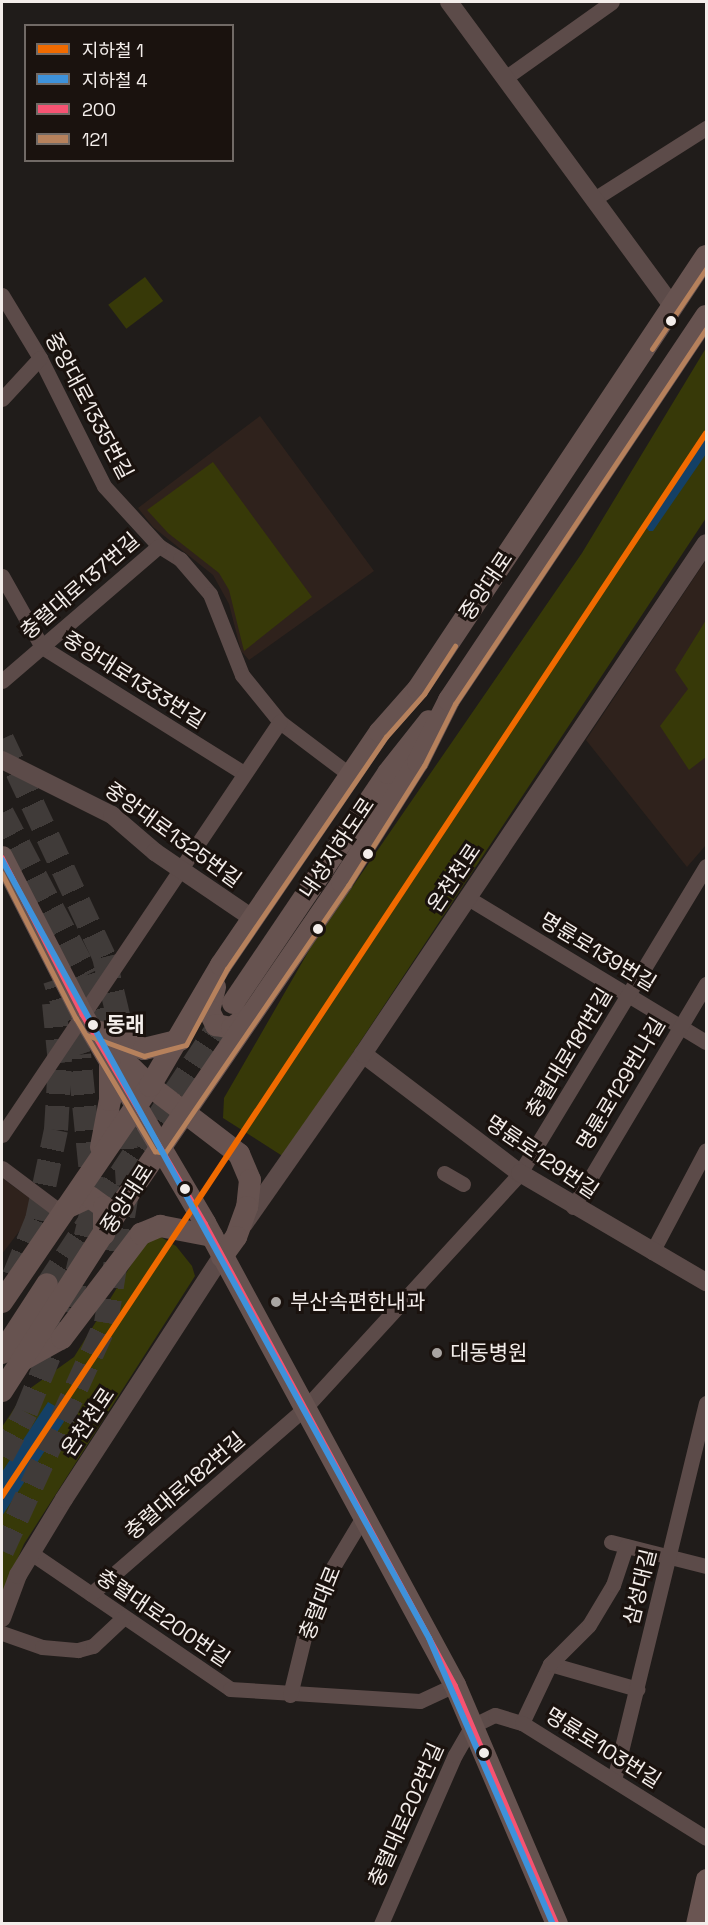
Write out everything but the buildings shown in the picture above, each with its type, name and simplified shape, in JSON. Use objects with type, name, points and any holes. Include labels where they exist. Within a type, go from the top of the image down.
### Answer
[{"type":"main road","name":"중앙대로","points":[[2,1302],[180,1040],[221,965],[252,918],[380,732],[418,689],[706,256]]},
{"type":"main road","name":"중앙대로","points":[[2,1391],[11,1357],[104,1233],[185,1112],[237,1004],[412,772],[449,700],[706,316]]},
{"type":"main road","name":"내성지하도로","points":[[237,1004],[382,769],[418,689]]},
{"type":"main road","name":"내성지하도로","points":[[382,769],[449,700]]},
{"type":"main road","points":[[5,872],[86,1021],[220,1243],[305,1408],[455,1685],[557,1923]]},
{"type":"main road","points":[[221,965],[209,1011],[212,1020],[232,1028],[237,1004]]},
{"type":"main road","points":[[86,1021],[144,1049],[180,1040]]},
{"type":"main road","points":[[86,1021],[150,1086],[239,1154],[249,1192],[220,1243]]},
{"type":"main road","points":[[96,1164],[110,1100],[110,1060]]},
{"type":"main road","points":[[64,1211],[90,1197],[104,1206],[104,1233]]},
{"type":"main road","points":[[11,1357],[62,1338],[141,1234],[160,1226],[220,1243]]},
{"type":"main road","points":[[2,1332],[43,1281],[11,1357]]},
{"type":"main road","points":[[700,1920],[706,1879]]},
{"type":"street","points":[[449,2],[672,306]]},
{"type":"street","points":[[505,78],[612,2]]},
{"type":"street","points":[[594,199],[706,128]]},
{"type":"street","name":"중앙대로1335번길","points":[[2,295],[40,358],[105,486],[159,546],[180,559],[210,594],[242,675],[280,722],[350,775]]},
{"type":"street","points":[[2,399],[40,358]]},
{"type":"street","name":"온천천로","points":[[2,1618],[32,1553],[220,1243],[363,1054],[706,543]]},
{"type":"street","name":"충렬대로137번길","points":[[2,681],[159,546]]},
{"type":"street","name":"중앙대로1333번길","points":[[2,576],[42,647],[244,773]]},
{"type":"street","points":[[2,1135],[86,1021],[180,870],[280,722]]},
{"type":"street","name":"중앙대로1325번길","points":[[2,760],[99,806],[180,870],[252,918]]},
{"type":"street","name":"충렬대로181번길","points":[[305,1408],[520,1173],[706,866]]},
{"type":"street","name":"명륜로139번길","points":[[468,898],[706,1042]]},
{"type":"street","name":"명륜로129번나길","points":[[573,1207],[706,984]]},
{"type":"street","name":"명륜로129번길","points":[[363,1054],[520,1173],[573,1207],[706,1282]]},
{"type":"street","points":[[652,1252],[706,1150]]},
{"type":"street","points":[[2,1168],[64,1211]]},
{"type":"street","points":[[444,1173],[463,1184]]},
{"type":"street","name":"삼성대길","points":[[614,1780],[706,1403]]},
{"type":"street","name":"충렬대로182번길","points":[[91,1594],[305,1408]]},
{"type":"street","name":"충렬대로","points":[[290,1695],[308,1621],[324,1582],[363,1517]]},
{"type":"street","points":[[522,1723],[550,1664],[588,1625],[613,1585],[618,1544],[706,1566]]},
{"type":"street","name":"충렬대로200번길","points":[[32,1553],[230,1689],[290,1695],[420,1701],[455,1685]]},
{"type":"street","points":[[2,1633],[42,1647],[78,1650],[93,1646],[124,1617]]},
{"type":"street","points":[[550,1664],[637,1689]]},
{"type":"street","name":"명륜로103번길","points":[[472,1726],[495,1715],[522,1723],[706,1838]]},
{"type":"street","name":"충렬대로202번길","points":[[382,1923],[455,1755],[472,1726]]},
{"type":"shaded area","points":[[145,277],[163,301],[126,329],[108,305]]},
{"type":"shaded area","points":[[706,348],[706,518],[284,1157],[223,1118],[224,1098],[311,947],[582,553]]},
{"type":"shaded area","points":[[260,416],[374,571],[249,660],[241,651],[229,604],[213,575],[153,527],[138,508]]},
{"type":"shaded area","points":[[213,462],[312,597],[244,651],[229,590],[219,573],[168,533],[147,510]]},
{"type":"shaded area","points":[[706,560],[706,845],[687,867],[586,740]]},
{"type":"shaded area","points":[[706,620],[706,757],[689,770],[660,726],[688,689],[675,670]]},
{"type":"shaded area","points":[[2,1178],[39,1205],[2,1254]]},
{"type":"shaded area","points":[[159,1236],[176,1246],[192,1266],[195,1276],[24,1544],[2,1594],[2,1427],[25,1392],[74,1357],[146,1241]]},
{"type":"water","points":[[706,435],[706,454],[653,531],[649,531],[646,527]]},
{"type":"water","points":[[48,1402],[69,1414],[2,1516],[2,1472]]},
{"type":"tunnel","points":[[2,739],[104,957],[124,1040]]},
{"type":"tunnel","points":[[2,813],[87,975],[112,1053]]},
{"type":"tunnel","points":[[2,1456],[26,1412],[69,1307],[94,1202],[79,1055],[55,980]]},
{"type":"tunnel","points":[[14,1276],[37,1220],[56,1130],[60,1063],[54,1003]]},
{"type":"tunnel","points":[[47,1284],[233,1003]]},
{"type":"tunnel","points":[[2,1551],[106,1323],[128,1185],[123,1110]]},
{"type":"metro line","name":"1","points":[[2,1496],[706,433]]},
{"type":"metro line","name":"4","points":[[2,860],[429,1638],[553,1924]]},
{"type":"transit line","name":"121","points":[[652,349],[706,269]]},
{"type":"transit line","name":"121","points":[[2,873],[76,1018],[155,1151],[165,1153],[348,886],[424,766],[455,704],[706,329]]},
{"type":"transit line","name":"121","points":[[87,1035],[144,1056],[186,1045],[227,969],[386,737],[424,694],[455,646]]},
{"type":"transit line","name":"200","points":[[2,857],[82,1014],[205,1223],[455,1685],[557,1924]]},
{"type":"place","name":"동래","points":[[93,1025]]},
{"type":"place","name":"부산속편한내과","points":[[276,1302]]},
{"type":"place","name":"대동병원","points":[[437,1353]]}]
